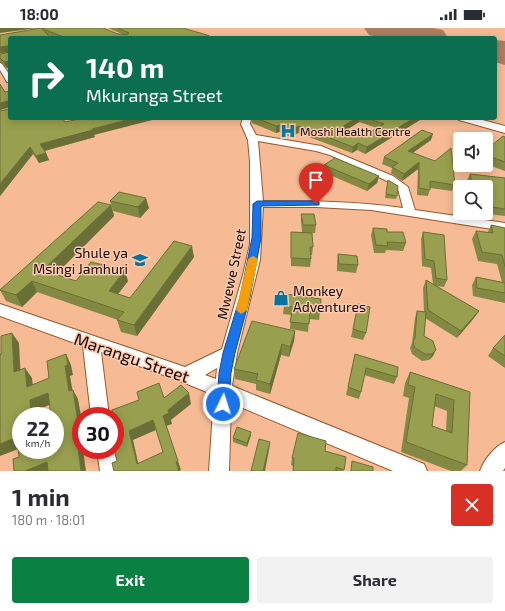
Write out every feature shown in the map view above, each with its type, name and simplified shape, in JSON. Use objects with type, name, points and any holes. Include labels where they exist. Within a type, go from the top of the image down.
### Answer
[{"type":"street","points":[[0,65],[8,77]]},
{"type":"street","name":"Mwewe Street","points":[[219,471],[224,390],[229,353],[245,297],[257,238],[257,204],[252,137],[246,127],[246,120]]},
{"type":"street","points":[[470,120],[505,130]]},
{"type":"street","points":[[252,137],[318,148],[341,156],[389,178],[403,187],[410,213]]},
{"type":"street","points":[[257,204],[345,205],[505,227]]},
{"type":"street","name":"Marangu Street","points":[[0,310],[224,390],[417,471]]},
{"type":"street","points":[[91,342],[99,407]]},
{"type":"street","points":[[185,375],[199,370],[229,353]]},
{"type":"street","points":[[490,471],[505,454]]},
{"type":"street","points":[[108,459],[110,471]]},
{"type":"building","points":[[41,28],[49,36],[8,36],[8,46],[0,47],[0,35]]},
{"type":"building","points":[[41,28],[103,28],[118,34],[127,35],[129,33],[118,28],[183,28],[209,36],[61,36]]},
{"type":"building","points":[[8,52],[8,61],[4,62],[0,58],[0,54]]},
{"type":"building","points":[[0,84],[5,92],[8,91],[8,101],[0,103]]},
{"type":"building","points":[[8,109],[8,120],[64,120],[65,122],[74,120],[126,120],[40,144],[46,153],[36,156],[30,147],[0,184],[0,111]]},
{"type":"building","points":[[261,120],[353,120],[339,129],[362,137],[384,124],[373,120],[411,120],[367,147],[358,143],[353,147],[299,126],[291,130],[279,125],[276,126]]},
{"type":"building","points":[[422,130],[433,134],[408,151],[435,161],[451,148],[454,180],[453,180],[453,185],[430,181],[430,190],[419,188],[419,162],[404,174],[392,167],[398,163],[384,157]]},
{"type":"building","points":[[503,136],[505,137],[505,162],[493,158],[493,144]]},
{"type":"building","points":[[335,158],[379,176],[369,184],[324,165]]},
{"type":"building","points":[[470,174],[505,178],[505,209],[493,207],[493,180],[471,180]]},
{"type":"building","points":[[388,180],[398,186],[397,196],[386,194]]},
{"type":"building","points":[[119,192],[146,198],[138,207],[110,201]]},
{"type":"building","points":[[98,202],[111,205],[43,270],[76,281],[91,262],[125,270],[109,291],[130,298],[174,241],[192,246],[134,325],[117,320],[124,312],[32,281],[16,295],[0,290]]},
{"type":"building","points":[[301,214],[314,214],[316,225],[303,225]]},
{"type":"building","points":[[491,225],[505,228],[505,267],[502,255],[482,252],[476,231],[493,233]]},
{"type":"building","points":[[373,228],[387,229],[387,232],[403,232],[406,243],[387,242],[388,246],[376,245]]},
{"type":"building","points":[[291,232],[312,233],[313,247],[310,247],[311,259],[291,258]]},
{"type":"building","points":[[423,232],[444,235],[447,280],[436,278],[434,261],[425,259]]},
{"type":"building","points":[[338,254],[357,256],[358,265],[339,264]]},
{"type":"building","points":[[476,277],[505,283],[505,293],[477,288]]},
{"type":"building","points":[[426,280],[479,311],[461,331],[428,310]]},
{"type":"building","points":[[286,294],[321,299],[320,312],[310,311],[309,324],[290,322],[293,307],[284,306]]},
{"type":"building","points":[[358,304],[370,307],[366,333],[353,329]]},
{"type":"building","points":[[417,311],[426,312],[424,336],[433,341],[436,350],[432,354],[425,354],[415,348],[413,342],[415,338]]},
{"type":"building","points":[[252,321],[295,331],[290,347],[282,344],[270,384],[256,380],[258,374],[234,369]]},
{"type":"building","points":[[12,333],[14,372],[25,368],[27,387],[49,378],[47,361],[66,354],[68,365],[65,366],[69,391],[73,390],[76,407],[72,407],[72,459],[80,459],[81,471],[48,471],[47,462],[25,471],[14,471],[13,459],[64,459],[64,407],[50,407],[48,393],[30,400],[30,407],[12,407],[12,439],[0,444],[1,336]]},
{"type":"building","points":[[505,335],[505,356],[493,348]]},
{"type":"building","points":[[355,354],[398,367],[397,377],[366,368],[361,392],[348,387]]},
{"type":"building","points":[[410,372],[470,392],[467,465],[406,442],[415,387],[408,385]],"holes":[[[436,394],[454,400],[452,433],[432,426]]]},
{"type":"building","points":[[159,383],[164,398],[181,385],[189,393],[168,410],[169,413],[163,416],[178,461],[176,462],[179,471],[114,471],[112,463],[117,461],[116,459],[124,459],[124,407],[120,407],[139,400],[137,392]],"holes":[[[153,420],[163,452],[137,464],[129,431]]]},
{"type":"building","points":[[237,427],[251,432],[247,443],[233,438]]},
{"type":"building","points":[[298,433],[326,441],[325,451],[346,457],[344,470],[336,467],[336,471],[293,471],[294,458],[292,458]]},
{"type":"building","points":[[259,439],[270,442],[263,471],[251,471]]},
{"type":"building","points":[[352,461],[373,467],[373,471],[351,471]]},
{"type":"runway","points":[[381,28],[420,36]]},
{"type":"runway","points":[[497,51],[505,53]]},
{"type":"slow traffic","points":[[241,310],[253,259]]},
{"type":"place","name":"Moshi Health Centre","points":[[288,131]]},
{"type":"place","name":"Shule ya Msingi Jamhuri","points":[[140,260]]},
{"type":"place","name":"Monkey Adventures","points":[[281,298]]},
{"type":"route","points":[[223,404],[225,373],[229,353],[245,297],[257,238],[257,204],[316,204]]}]
